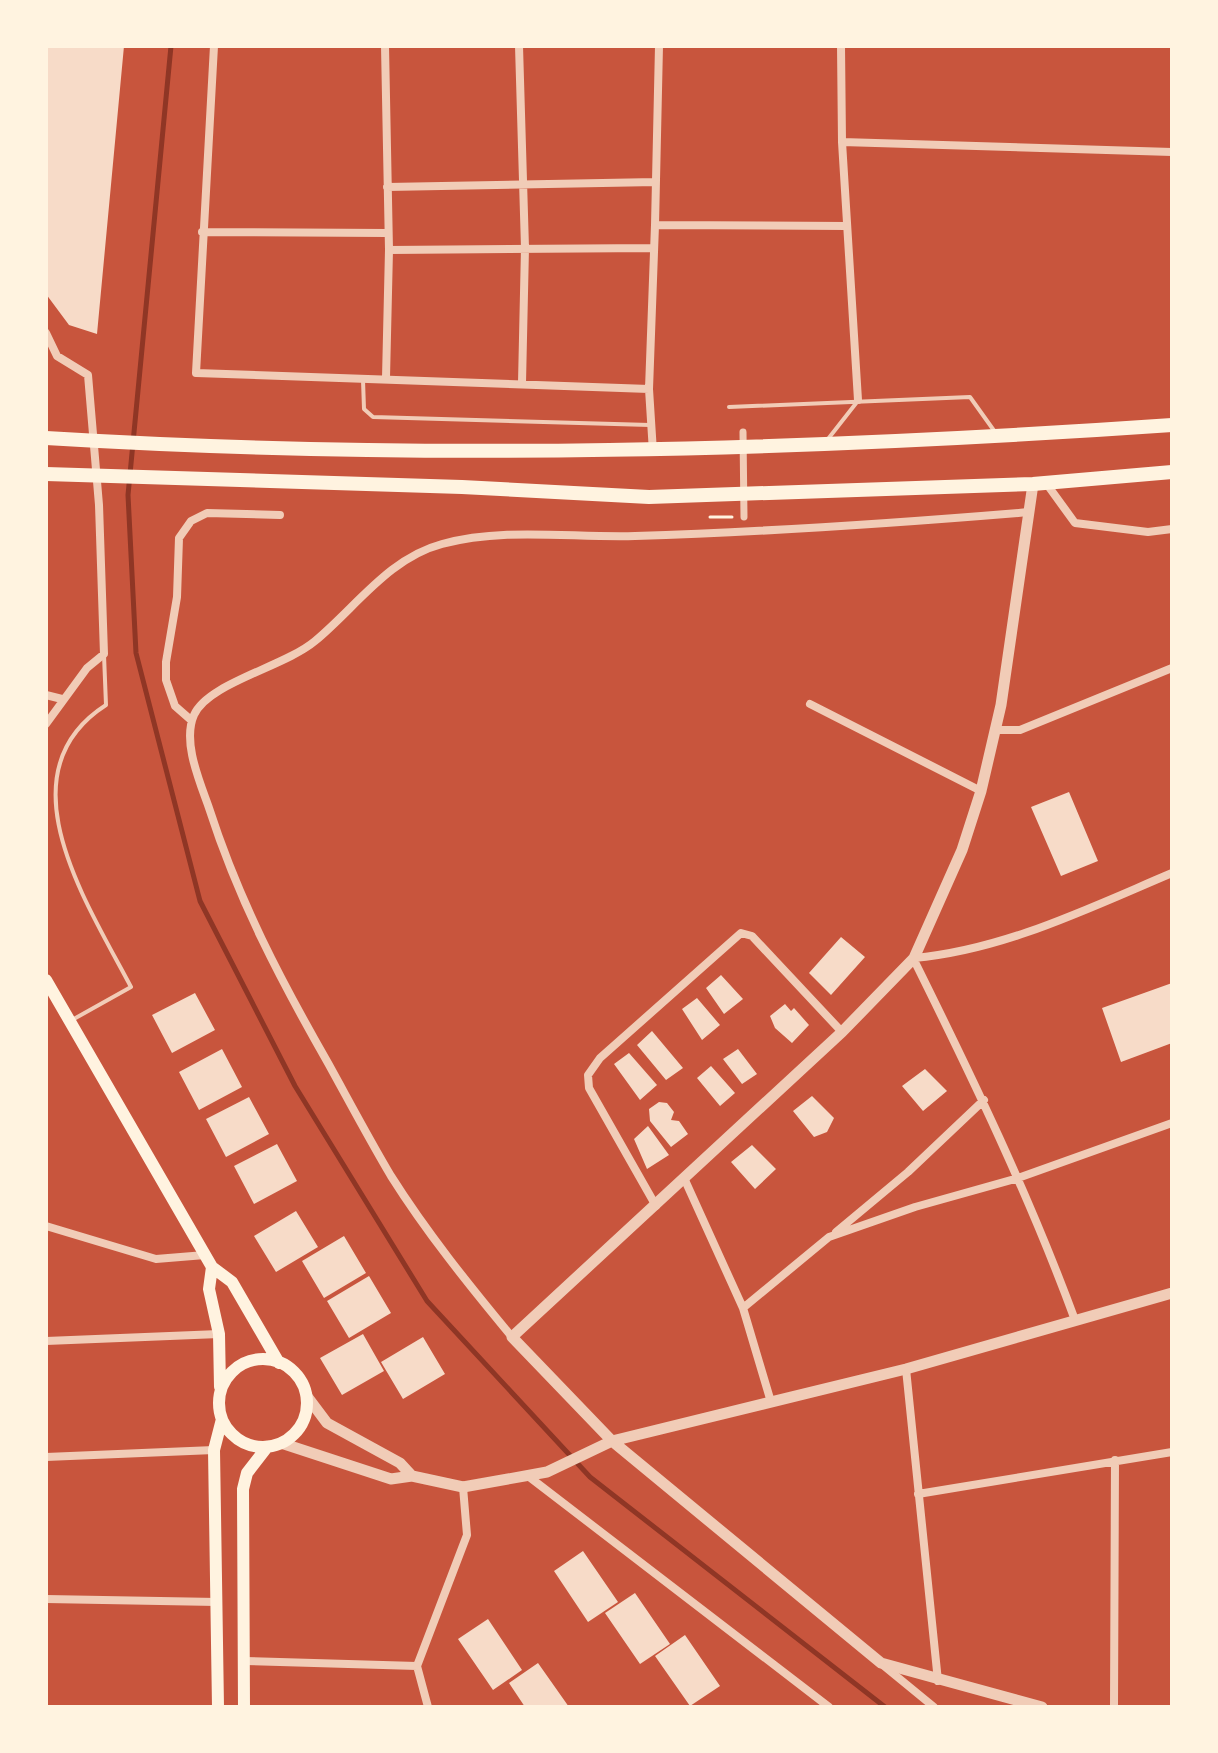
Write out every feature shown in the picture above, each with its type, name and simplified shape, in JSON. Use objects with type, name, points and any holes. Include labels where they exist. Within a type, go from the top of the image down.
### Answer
[{"type":"highway","points":[[46,438],[463,453],[653,452],[998,437],[1172,425]]},
{"type":"highway","points":[[46,474],[462,487],[649,497],[1039,483],[1172,472]]},
{"type":"main road","points":[[46,980],[212,1267],[232,1282],[279,1363]]},
{"type":"main road","points":[[212,1267],[209,1289],[219,1334],[222,1419],[214,1450],[218,1707]]},
{"type":"main road","points":[[220,1391],[227,1378],[250,1361],[279,1363],[292,1370],[306,1395],[302,1424],[281,1443],[267,1447],[240,1441],[222,1419]]},
{"type":"main road","points":[[244,1707],[243,1489],[247,1473],[267,1447]]},
{"type":"street","points":[[214,46],[196,373],[649,389]]},
{"type":"street","points":[[385,46],[389,250],[386,378]]},
{"type":"street","points":[[519,46],[525,184],[522,383]]},
{"type":"street","points":[[653,452],[649,389],[659,46]]},
{"type":"street","points":[[841,46],[842,142],[858,400]]},
{"type":"street","points":[[842,142],[1172,152]]},
{"type":"street","points":[[387,187],[656,182]]},
{"type":"street","points":[[655,225],[847,226]]},
{"type":"street","points":[[202,232],[387,233]]},
{"type":"street","points":[[389,250],[654,248]]},
{"type":"street","points":[[46,333],[57,356],[88,375],[99,505],[104,654],[87,668],[46,724]]},
{"type":"street","points":[[46,359],[57,356]]},
{"type":"street","points":[[743,432],[744,517]]},
{"type":"street","points":[[512,1337],[842,1032],[913,958],[962,850],[981,791],[995,730],[1030,512],[1039,483]]},
{"type":"street","points":[[1039,483],[1075,523],[1148,532],[1172,529]]},
{"type":"street","points":[[934,1707],[612,1441],[512,1337],[450,1262],[392,1177],[267,957],[231,874],[203,792],[190,741],[191,720],[199,703],[217,690],[273,668],[312,643],[389,571],[438,545],[493,537],[711,534],[1030,512]]},
{"type":"street","points":[[191,720],[175,706],[166,680],[177,597],[179,538],[191,521],[207,513],[280,515]]},
{"type":"street","points":[[995,730],[1020,730],[1172,668]]},
{"type":"street","points":[[46,695],[62,699]]},
{"type":"street","points":[[810,704],[981,791]]},
{"type":"street","points":[[913,958],[953,954],[1038,929],[1172,873]]},
{"type":"street","points":[[656,1206],[589,1088],[588,1075],[600,1058],[741,933],[752,936],[842,1032]]},
{"type":"street","points":[[913,958],[984,1100],[1075,1320]]},
{"type":"street","points":[[743,1308],[908,1172],[984,1100]]},
{"type":"street","points":[[829,1237],[915,1207],[1018,1178],[1172,1123]]},
{"type":"street","points":[[684,1178],[743,1308],[771,1402]]},
{"type":"street","points":[[46,1226],[156,1259],[205,1255]]},
{"type":"street","points":[[281,1443],[391,1479],[412,1476],[463,1487],[547,1472],[612,1441],[906,1369],[1172,1293]]},
{"type":"street","points":[[46,1341],[219,1334]]},
{"type":"street","points":[[906,1369],[938,1681]]},
{"type":"street","points":[[306,1395],[327,1423],[400,1463],[412,1476]]},
{"type":"street","points":[[46,1457],[214,1450]]},
{"type":"street","points":[[918,1494],[1172,1452]]},
{"type":"street","points":[[1114,1707],[1115,1460]]},
{"type":"street","points":[[528,1476],[829,1707]]},
{"type":"street","points":[[428,1707],[417,1666],[467,1535],[463,1487]]},
{"type":"street","points":[[46,1599],[217,1602]]},
{"type":"street","points":[[244,1661],[417,1666]]},
{"type":"street","points":[[881,1663],[1042,1707]]},
{"type":"lane","points":[[363,377],[364,409],[373,417],[651,425]]},
{"type":"lane","points":[[729,407],[970,397],[998,437]]},
{"type":"lane","points":[[824,445],[858,400]]},
{"type":"lane","points":[[49,782],[56,758],[69,735],[84,719],[106,705],[104,654]]},
{"type":"lane","points":[[57,847],[131,987],[70,1021]]},
{"type":"path","points":[[710,495],[711,534]]},
{"type":"path","points":[[710,517],[744,517]]},
{"type":"building","points":[[46,46],[124,46],[97,334],[69,325],[46,294]]},
{"type":"building","points":[[1069,792],[1098,861],[1061,876],[1031,807]]},
{"type":"building","points":[[841,937],[865,957],[831,995],[809,973]]},
{"type":"building","points":[[721,975],[743,999],[724,1014],[706,988]]},
{"type":"building","points":[[1172,983],[1172,1043],[1121,1062],[1102,1008]]},
{"type":"building","points":[[195,993],[215,1030],[172,1053],[152,1015]]},
{"type":"building","points":[[697,998],[720,1025],[702,1040],[682,1009]]},
{"type":"building","points":[[785,1004],[791,1011],[794,1008],[809,1025],[792,1043],[775,1028],[770,1016]]},
{"type":"building","points":[[652,1031],[683,1068],[666,1080],[637,1045]]},
{"type":"building","points":[[222,1049],[242,1087],[199,1110],[179,1072]]},
{"type":"building","points":[[738,1049],[757,1074],[742,1084],[723,1059]]},
{"type":"building","points":[[629,1053],[657,1085],[640,1100],[614,1064]]},
{"type":"building","points":[[711,1066],[735,1093],[720,1106],[697,1078]]},
{"type":"building","points":[[925,1069],[947,1091],[923,1111],[902,1086]]},
{"type":"building","points":[[812,1096],[834,1118],[827,1132],[814,1137],[793,1111]]},
{"type":"building","points":[[249,1097],[269,1134],[226,1157],[206,1119]]},
{"type":"building","points":[[659,1102],[667,1103],[674,1112],[671,1120],[679,1121],[688,1134],[671,1147],[650,1121],[649,1109]]},
{"type":"building","points":[[648,1126],[669,1155],[647,1169],[634,1139]]},
{"type":"building","points":[[277,1144],[297,1181],[254,1204],[234,1166]]},
{"type":"building","points":[[752,1145],[776,1169],[755,1189],[731,1162]]},
{"type":"building","points":[[296,1211],[318,1247],[276,1272],[254,1236]]},
{"type":"building","points":[[344,1236],[366,1273],[324,1298],[302,1261]]},
{"type":"building","points":[[369,1276],[391,1313],[349,1338],[327,1301]]},
{"type":"building","points":[[363,1334],[384,1371],[342,1395],[320,1358]]},
{"type":"building","points":[[423,1337],[445,1374],[403,1399],[381,1362]]},
{"type":"building","points":[[583,1551],[618,1602],[588,1622],[554,1571]]},
{"type":"building","points":[[635,1593],[670,1644],[640,1664],[605,1613]]},
{"type":"building","points":[[488,1619],[522,1670],[493,1690],[458,1639]]},
{"type":"building","points":[[685,1635],[720,1686],[690,1706],[655,1656]]},
{"type":"building","points":[[538,1663],[569,1707],[525,1707],[509,1683]]},
{"type":"waterway","points":[[171,46],[128,495],[136,653],[200,901],[295,1086],[427,1301],[590,1477],[885,1707]]}]
